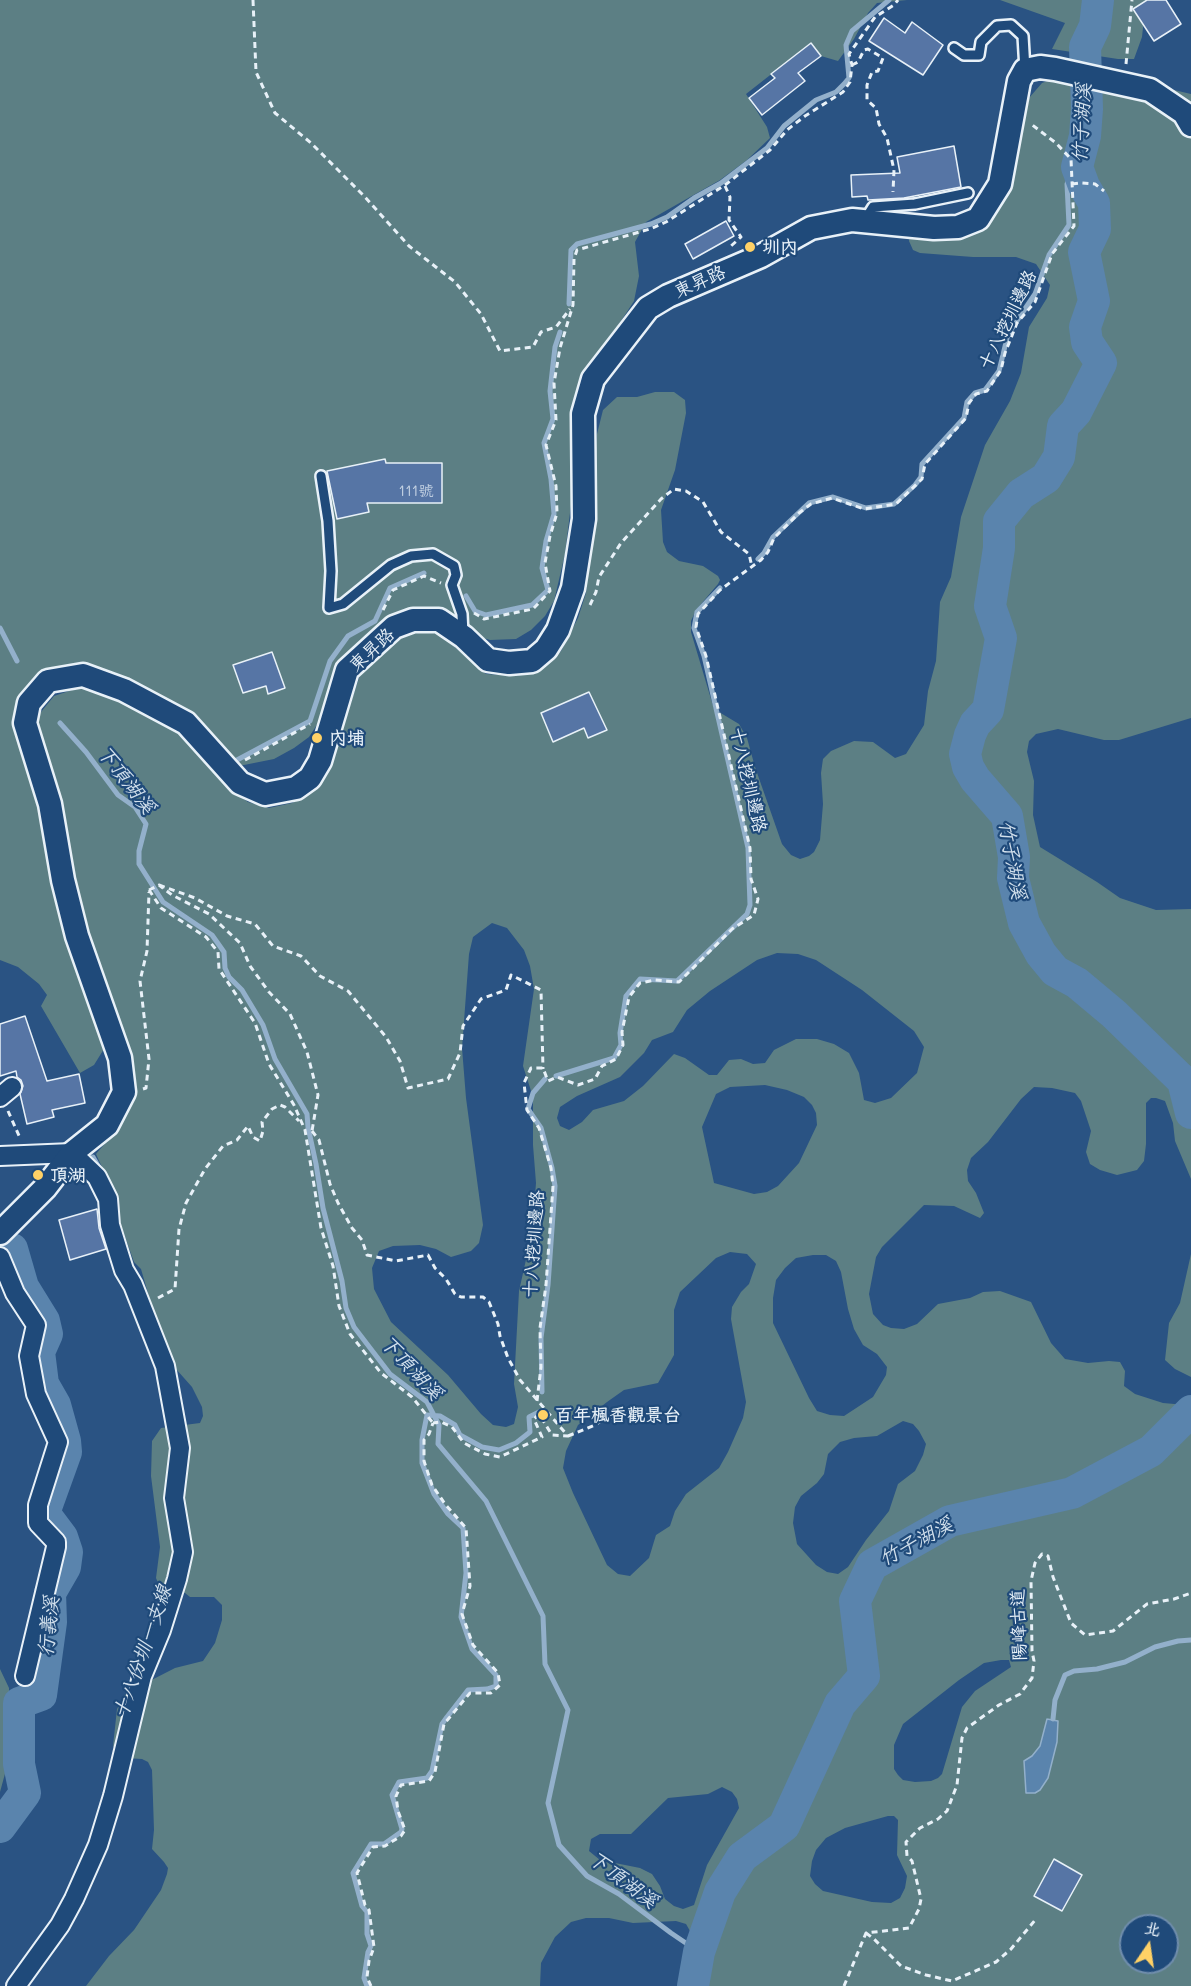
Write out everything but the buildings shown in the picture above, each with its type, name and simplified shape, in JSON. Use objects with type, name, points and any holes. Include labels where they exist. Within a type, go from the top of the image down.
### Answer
[{"type":"street","points":[[1025,70],[1040,67],[1055,69],[1150,90],[1184,113],[1191,125]]},
{"type":"street","name":"東昇路","points":[[124,1092],[120,1058],[77,936],[63,880],[50,804],[25,723],[29,703],[48,681],[83,675],[124,690],[186,723],[240,783],[266,794],[296,788],[310,778],[320,761],[348,670],[394,627],[413,620],[439,620],[464,637],[488,660],[509,663],[532,661],[546,648],[558,630],[573,588],[584,519],[583,414],[593,379],[648,308],[668,296],[760,256],[811,228],[852,220],[934,228],[958,227],[978,219],[1000,184],[1018,81],[1025,70]]},
{"type":"street","points":[[0,1233],[45,1188],[72,1153],[107,1125],[124,1092]]},
{"type":"street","points":[[0,1156],[72,1153],[98,1177],[108,1199],[110,1225],[124,1270],[133,1285],[165,1366],[180,1448],[174,1498],[183,1552],[164,1620],[142,1676],[99,1845],[60,1925],[16,1986]]},
{"type":"street","points":[[0,1257],[15,1293],[36,1325],[29,1356],[36,1394],[58,1442],[38,1505],[38,1523],[56,1542],[56,1547],[25,1676]]},
{"type":"lane","points":[[954,48],[964,55],[979,55],[981,42],[996,26],[1011,26],[1023,36],[1025,70]]},
{"type":"lane","points":[[865,220],[873,207],[915,204],[968,193]]},
{"type":"lane","points":[[321,476],[328,522],[331,571],[329,608],[343,604],[391,565],[411,556],[433,554],[453,566],[456,575],[452,585],[462,614],[464,637]]},
{"type":"path","points":[[253,0],[256,72],[275,113],[349,181],[409,246],[455,282],[481,314],[500,351],[533,347],[541,332],[556,327],[573,305]]},
{"type":"path","points":[[380,616],[393,590],[424,576],[453,590],[461,596],[472,611],[484,619],[533,609],[550,591],[545,563],[557,513],[556,486],[546,445],[556,420],[554,384],[560,348],[573,305],[574,259],[577,250],[650,229],[666,222],[725,185],[770,150],[786,130],[843,92],[850,82],[852,64],[849,54],[856,42],[875,17],[898,0]]},
{"type":"path","points":[[1123,84],[1132,0]]},
{"type":"path","points":[[852,64],[858,62],[864,50],[868,49],[884,58],[879,71],[872,72],[867,85],[867,100],[876,108],[879,124],[887,138],[894,170],[892,206]]},
{"type":"path","name":"十八挖圳邊路","points":[[537,1401],[541,1367],[540,1328],[546,1285],[553,1186],[539,1128],[527,1110],[525,1083],[531,1068],[543,1068],[548,1081],[557,1077],[578,1085],[595,1079],[602,1066],[616,1059],[623,1045],[622,1032],[629,997],[640,983],[655,980],[678,982],[732,929],[754,915],[758,899],[751,879],[750,848],[706,656],[696,627],[698,614],[720,590],[752,567],[768,552],[774,538],[811,504],[832,498],[864,509],[896,504],[922,479],[925,464],[966,418],[969,403],[976,394],[987,391],[1001,370],[1005,352],[1017,323],[1035,302],[1052,254],[1074,225],[1071,206],[1071,159],[1056,143],[1013,111]]},
{"type":"path","points":[[1072,184],[1095,184],[1104,191]]},
{"type":"path","points":[[725,185],[730,197],[729,220],[741,237],[726,254]]},
{"type":"path","points":[[588,608],[596,592],[599,577],[621,543],[674,489],[686,491],[703,502],[721,532],[749,554],[752,567]]},
{"type":"path","points":[[228,768],[314,720]]},
{"type":"path","points":[[158,885],[195,898],[227,916],[255,924],[273,946],[301,956],[320,976],[348,991],[386,1037],[400,1061],[408,1088],[448,1079],[460,1053],[464,1026],[481,999],[506,990],[511,975],[541,990],[543,1068]]},
{"type":"path","points":[[149,891],[158,885]]},
{"type":"path","points":[[158,885],[209,914],[240,943],[250,966],[269,992],[290,1014],[307,1053],[318,1095],[312,1131]]},
{"type":"path","points":[[124,1092],[146,1088],[149,1059],[140,981],[147,951],[149,891]]},
{"type":"path","points":[[149,891],[161,908],[206,937],[218,952],[219,969],[255,1023],[269,1064],[294,1105],[305,1130],[321,1228],[333,1266],[339,1306],[350,1334],[381,1373],[412,1397],[433,1423]]},
{"type":"path","points":[[4,1093],[24,1154]]},
{"type":"path","points":[[175,1289],[179,1229],[186,1203],[205,1169],[223,1146],[237,1140],[248,1126],[253,1137],[260,1141],[263,1131],[262,1122],[272,1109],[285,1107],[301,1122]]},
{"type":"path","points":[[305,1130],[312,1131],[319,1140],[330,1184],[352,1228],[362,1240],[366,1255],[396,1261],[428,1255],[455,1294],[461,1297],[483,1297],[489,1302],[508,1358],[520,1380],[568,1436]]},
{"type":"path","points":[[433,1423],[441,1422],[452,1427],[464,1443],[485,1454],[500,1457],[542,1437],[534,1419],[540,1414],[552,1435],[568,1436],[604,1419],[628,1412]]},
{"type":"path","points":[[370,1986],[367,1977],[374,1947],[369,1910],[365,1905],[357,1873],[373,1847],[385,1846],[405,1830],[398,1811],[396,1796],[401,1785],[429,1781],[435,1772],[444,1724],[470,1693],[491,1692],[500,1685],[498,1673],[473,1645],[462,1614],[470,1586],[466,1528],[432,1485],[424,1461],[424,1440],[433,1423]]},
{"type":"path","name":"陽峰古道","points":[[866,1934],[909,1928],[919,1909],[921,1899],[912,1861],[907,1856],[906,1842],[920,1828],[938,1819],[947,1811],[957,1785],[962,1738],[968,1728],[999,1705],[1020,1694],[1032,1678],[1034,1661],[1031,1581],[1035,1563],[1042,1554],[1048,1556],[1053,1577],[1071,1623],[1085,1635],[1113,1631],[1147,1604],[1191,1593]]},
{"type":"path","points":[[844,1986],[866,1934],[901,1966],[951,1981],[996,1962],[1011,1949],[1036,1919]]},
{"type":"green space","points":[[0,0],[907,0],[877,3],[868,13],[854,39],[838,61],[821,56],[811,43],[746,94],[767,127],[770,138],[747,160],[720,180],[646,222],[635,242],[639,276],[634,301],[587,373],[565,554],[554,601],[545,616],[531,630],[516,639],[490,640],[471,634],[430,609],[418,608],[405,613],[324,714],[309,737],[274,759],[237,766],[101,675],[27,693],[107,1044],[94,1065],[80,1073],[41,1006],[47,995],[39,984],[18,967],[0,960]]},
{"type":"green space","points":[[1000,0],[1146,0],[1142,37],[1134,59],[1118,59],[1052,49],[1065,23]]},
{"type":"green space","points":[[1050,80],[1074,80],[1145,92],[1174,90],[1191,94],[1191,718],[1119,740],[1104,740],[1058,729],[1036,734],[1029,741],[1027,752],[1034,781],[1033,815],[1040,847],[1120,898],[1156,910],[1191,909],[1191,1179],[1175,1141],[1173,1123],[1165,1101],[1151,1098],[1146,1103],[1144,1161],[1137,1170],[1117,1175],[1090,1164],[1086,1152],[1091,1131],[1081,1101],[1075,1093],[1034,1087],[1021,1099],[988,1142],[971,1158],[967,1170],[968,1181],[984,1213],[980,1218],[954,1206],[924,1205],[882,1247],[876,1257],[869,1294],[873,1314],[883,1325],[904,1329],[917,1324],[938,1304],[970,1298],[983,1292],[1000,1291],[1031,1302],[1051,1343],[1065,1359],[1088,1363],[1120,1362],[1125,1371],[1124,1386],[1135,1394],[1163,1403],[1186,1405],[1191,1398],[1191,1986],[680,1986],[690,1931],[686,1924],[676,1921],[633,1923],[609,1918],[586,1918],[571,1922],[555,1937],[541,1963],[540,1986],[86,1986],[109,1956],[134,1930],[161,1890],[168,1868],[152,1849],[154,1830],[152,1770],[148,1762],[142,1759],[125,1758],[118,1755],[113,1746],[117,1709],[125,1695],[134,1689],[175,1668],[203,1661],[215,1643],[222,1620],[222,1605],[214,1597],[190,1597],[185,1593],[165,1589],[159,1585],[156,1578],[160,1547],[151,1476],[152,1441],[161,1428],[200,1423],[203,1416],[202,1407],[192,1387],[176,1369],[152,1307],[141,1269],[134,1262],[113,1203],[111,1187],[96,1154],[119,1127],[130,1101],[134,1070],[79,911],[37,731],[37,717],[54,696],[78,688],[133,699],[192,739],[223,783],[248,802],[269,808],[292,803],[310,794],[321,782],[332,760],[360,675],[382,646],[398,636],[421,631],[440,634],[486,674],[517,676],[547,664],[561,651],[578,618],[586,593],[597,434],[603,410],[617,397],[674,392],[685,400],[686,413],[675,470],[661,510],[663,542],[667,552],[679,561],[703,566],[718,576],[720,580],[696,610],[691,621],[691,632],[714,709],[739,724],[747,738],[782,844],[791,855],[800,859],[809,856],[814,852],[820,840],[823,759],[831,751],[854,741],[873,742],[895,758],[906,754],[924,725],[928,691],[936,661],[940,602],[951,577],[961,517],[985,445],[1010,401],[1021,373],[1029,327],[1047,298],[1050,285],[1036,264],[1016,257],[920,253],[913,250],[909,241],[910,235],[980,228],[1000,209],[1012,181],[1029,98],[1042,83]],"holes":[[[492,923],[507,928],[524,950],[530,966],[534,989],[523,1066],[533,1097],[536,1183],[532,1233],[519,1291],[514,1384],[518,1407],[514,1424],[506,1427],[493,1425],[448,1375],[391,1322],[374,1289],[372,1268],[379,1251],[393,1246],[420,1245],[436,1249],[451,1257],[471,1251],[479,1243],[483,1225],[466,1098],[462,1048],[469,954],[473,937]],[[777,953],[798,954],[816,960],[862,990],[914,1031],[924,1047],[917,1073],[891,1098],[875,1103],[864,1100],[859,1073],[849,1053],[834,1044],[817,1039],[796,1039],[774,1050],[765,1063],[753,1064],[741,1059],[729,1060],[717,1075],[709,1075],[685,1058],[674,1054],[643,1086],[624,1101],[593,1110],[582,1122],[569,1130],[560,1126],[557,1118],[560,1107],[577,1096],[620,1077],[644,1053],[652,1040],[673,1032],[687,1010],[710,991],[757,960]],[[765,1085],[787,1090],[804,1097],[816,1113],[817,1125],[799,1163],[778,1186],[767,1192],[754,1194],[714,1183],[702,1127],[716,1094],[730,1087]],[[730,1252],[747,1254],[756,1264],[749,1284],[732,1307],[731,1319],[746,1402],[743,1418],[719,1468],[686,1494],[675,1511],[670,1526],[656,1535],[649,1558],[630,1576],[618,1574],[607,1565],[573,1493],[563,1468],[566,1451],[578,1425],[607,1402],[624,1390],[658,1383],[674,1355],[674,1310],[680,1292],[716,1258]],[[813,1255],[826,1255],[836,1261],[841,1272],[854,1329],[863,1345],[877,1354],[887,1367],[886,1375],[873,1397],[844,1416],[817,1411],[773,1323],[776,1280],[796,1258]],[[903,1421],[913,1424],[926,1444],[923,1455],[915,1471],[898,1484],[889,1511],[848,1567],[838,1574],[827,1572],[816,1565],[797,1544],[793,1523],[795,1507],[801,1496],[824,1474],[828,1454],[840,1442],[877,1436]],[[1009,1660],[1011,1667],[975,1691],[962,1707],[942,1774],[931,1781],[903,1780],[894,1769],[894,1745],[903,1724],[984,1663]],[[722,1787],[732,1792],[739,1808],[707,1865],[694,1905],[683,1909],[674,1906],[665,1899],[652,1874],[640,1868],[600,1860],[589,1851],[591,1839],[600,1834],[631,1834],[668,1798],[708,1794]],[[894,1816],[898,1820],[897,1855],[907,1876],[900,1898],[891,1903],[872,1902],[823,1891],[810,1876],[816,1850],[826,1838],[845,1828]]]},
{"type":"green space","points":[[1191,1254],[1191,1377],[1175,1369],[1165,1360],[1169,1323],[1180,1303]]},
{"type":"green space","points":[[0,1669],[9,1688],[7,1731],[9,1759],[0,1792]]},
{"type":"water","points":[[1047,1719],[1058,1721],[1057,1742],[1048,1778],[1040,1790],[1035,1793],[1026,1793],[1024,1761],[1032,1756],[1040,1746]]},
{"type":"waterway","points":[[569,304],[571,250],[577,244],[651,224],[667,217],[721,183],[767,148],[784,126],[816,100],[836,92],[849,78],[846,45],[852,31],[889,0]]},
{"type":"waterway","name":"竹子湖溪","points":[[1098,0],[1095,26],[1085,47],[1087,109],[1085,136],[1077,167],[1094,203],[1095,229],[1084,252],[1094,301],[1085,327],[1087,342],[1101,363],[1076,412],[1063,426],[1059,457],[1046,478],[1021,494],[999,521],[999,548],[990,606],[1001,638],[988,710],[975,724],[965,754],[968,767],[975,779],[1007,816],[1014,857],[1013,878],[1024,923],[1041,954],[1055,971],[1077,983],[1114,1014],[1183,1081],[1191,1113]]},
{"type":"waterway","points":[[758,559],[773,537],[809,503],[833,497],[866,508],[894,504],[915,485],[921,477],[922,464],[964,418],[967,402],[975,393],[985,390],[999,371],[1008,334],[1035,294],[1049,255],[1069,225],[1067,184],[1071,173],[1077,167]]},
{"type":"waterway","points":[[466,596],[475,611],[486,615],[532,605],[548,590],[542,568],[546,541],[554,514],[551,479],[544,443],[553,419],[550,391],[555,347],[560,332]]},
{"type":"waterway","points":[[237,760],[310,721],[330,661],[348,636],[375,621],[390,588],[424,573]]},
{"type":"waterway","points":[[556,1076],[614,1058],[621,1045],[620,1033],[626,996],[640,979],[677,981],[747,914],[750,905],[748,848],[704,656],[694,628],[697,612],[720,588]]},
{"type":"waterway","name":"下頂湖溪","points":[[0,628],[17,661]]},
{"type":"waterway","name":"下頂湖溪","points":[[60,723],[86,752],[118,795],[135,807],[146,824],[139,851],[139,864],[163,902],[212,935],[224,952],[225,968],[229,977],[242,990],[263,1025],[275,1059],[307,1114],[323,1208],[342,1281],[346,1308],[354,1327],[390,1374],[427,1402],[439,1425],[438,1444],[486,1501],[543,1616],[545,1664],[568,1710],[548,1803],[559,1845],[587,1876],[619,1894],[699,1952]]},
{"type":"waterway","points":[[542,1392],[541,1338],[548,1285],[555,1186],[541,1128],[528,1109],[533,1093],[545,1079]]},
{"type":"waterway","name":"十八份圳一支線","points":[[93,1157],[101,1171]]},
{"type":"waterway","name":"行義溪","points":[[0,1827],[25,1793],[19,1764],[19,1703],[41,1695],[51,1622],[50,1593],[65,1567],[67,1552],[62,1537],[44,1513],[66,1452],[55,1405],[43,1384],[39,1352],[47,1334],[44,1321],[23,1287],[12,1249]]},
{"type":"waterway","name":"竹子湖溪","points":[[693,1986],[699,1952],[720,1892],[742,1857],[784,1826],[840,1704],[864,1676],[855,1601],[872,1565],[950,1521],[1072,1493],[1151,1451],[1191,1411]]},
{"type":"waterway","points":[[367,1986],[364,1978],[371,1946],[367,1934],[367,1912],[362,1906],[353,1873],[371,1844],[384,1844],[401,1832],[392,1795],[399,1782],[427,1778],[432,1771],[442,1724],[447,1717],[468,1690],[496,1686],[496,1675],[472,1649],[461,1617],[466,1573],[463,1528],[448,1514],[434,1494],[422,1463],[422,1440],[427,1415],[440,1416],[455,1425],[460,1435],[482,1447],[499,1450],[516,1443],[530,1432],[529,1417],[539,1412]]},
{"type":"waterway","points":[[1053,1719],[1055,1700],[1065,1675],[1074,1671],[1097,1669],[1125,1662],[1155,1647],[1191,1640]]},
{"type":"place","name":"圳內","points":[[750,247]]},
{"type":"place","name":"內埔","points":[[317,738]]},
{"type":"place","name":"頂湖","points":[[38,1175]]},
{"type":"place","name":"百年楓香觀景台","points":[[543,1415]]}]
